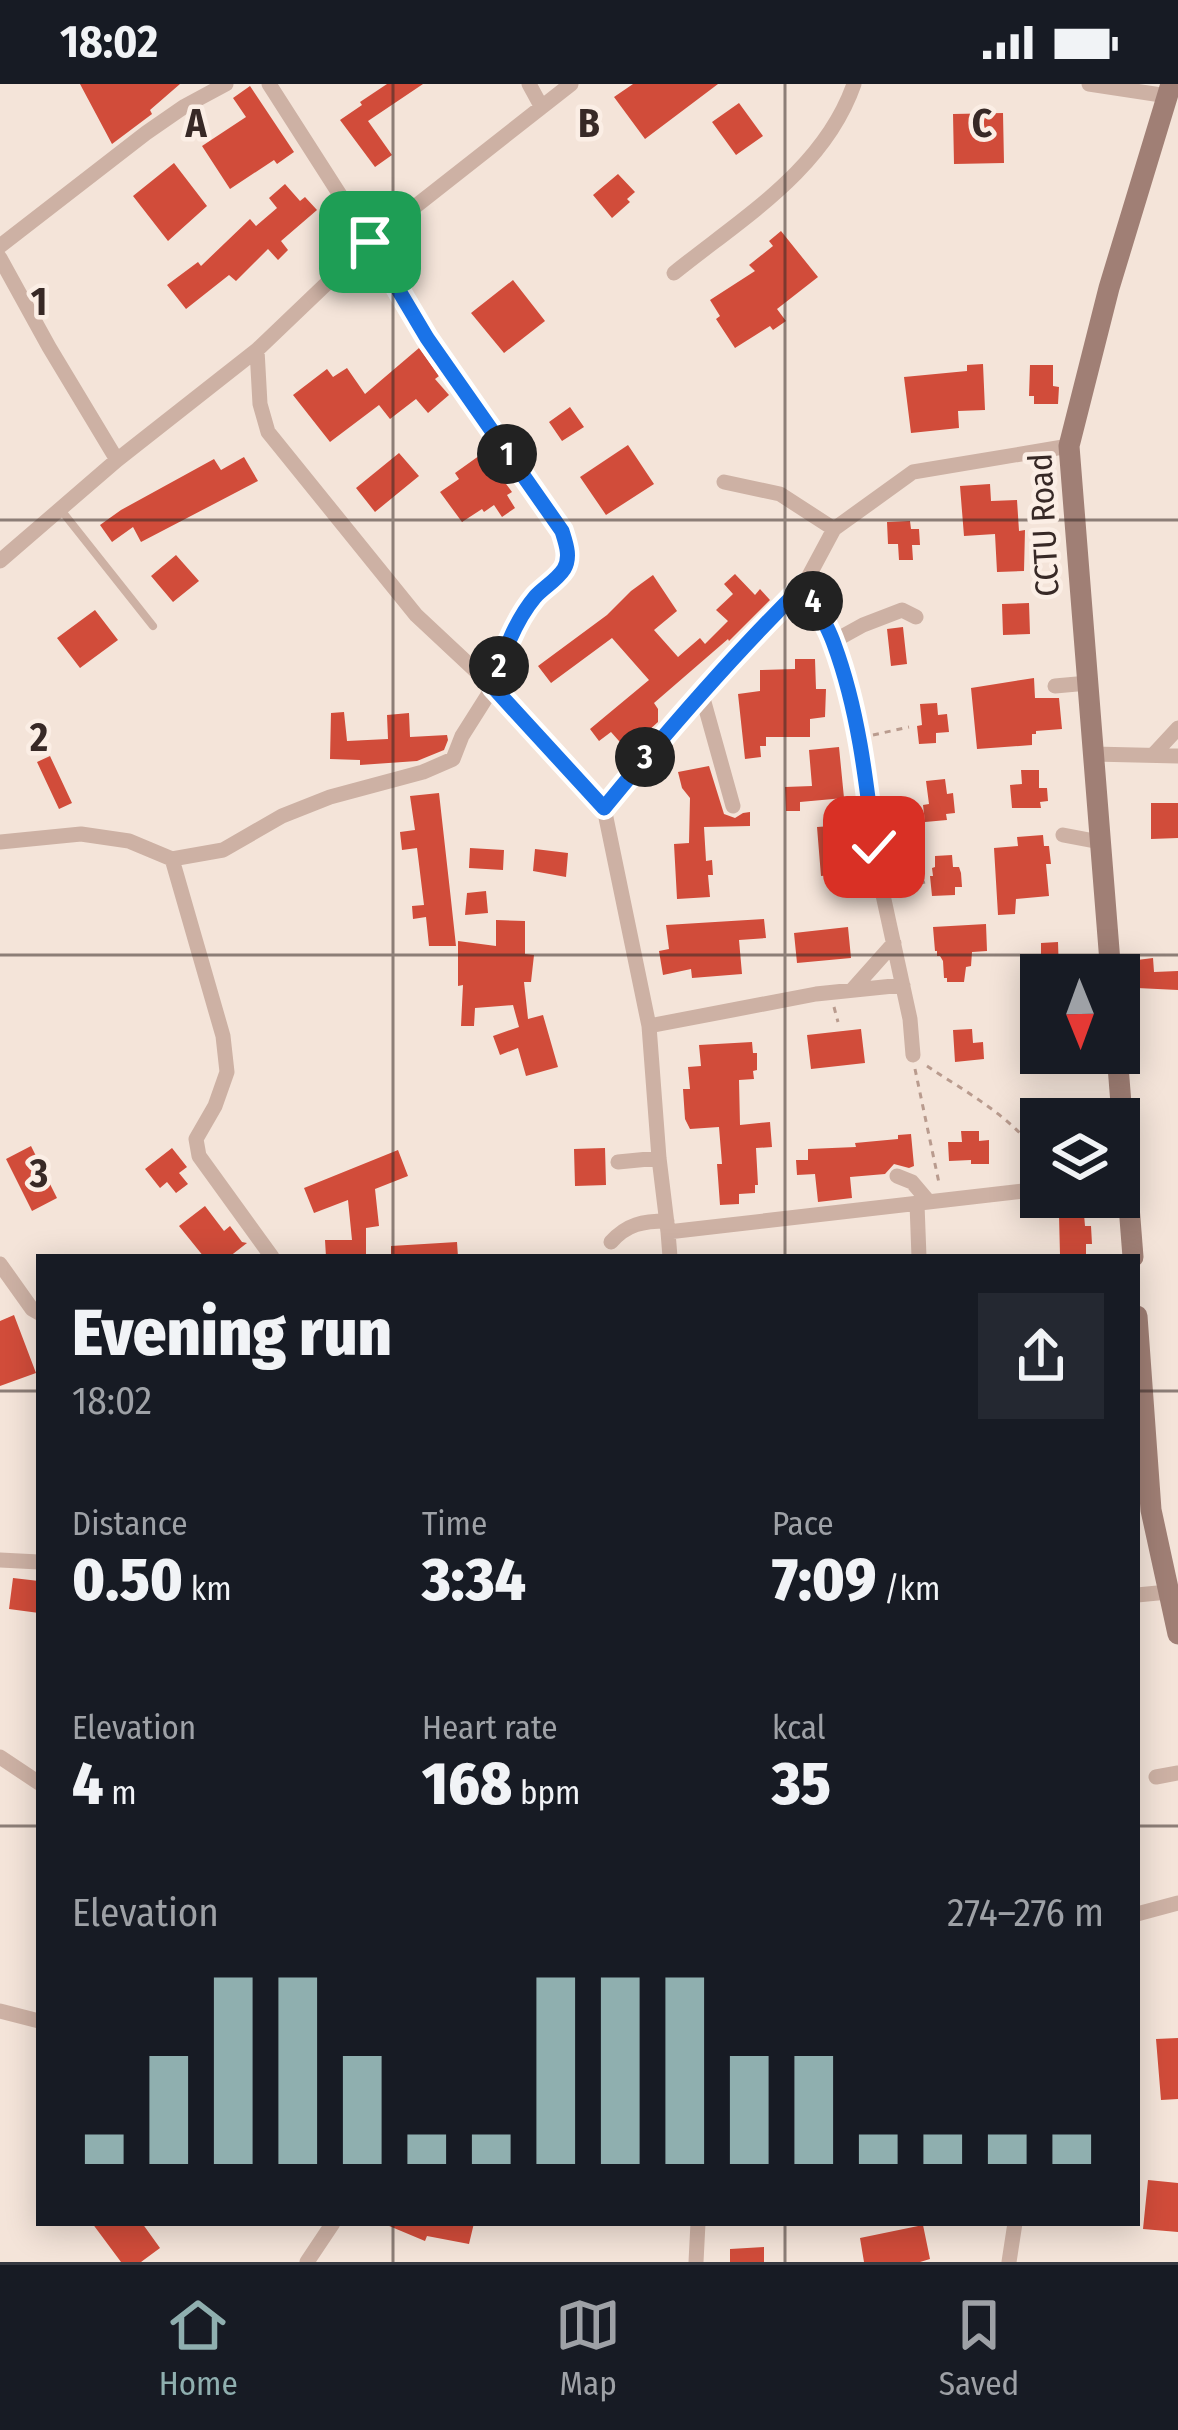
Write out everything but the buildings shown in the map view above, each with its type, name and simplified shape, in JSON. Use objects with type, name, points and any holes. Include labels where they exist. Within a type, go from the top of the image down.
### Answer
[{"type":"street","points":[[0,245],[146,133],[226,84]]},
{"type":"street","points":[[0,842],[81,834],[129,841],[172,859],[223,850],[282,816],[330,797],[453,759],[493,687],[518,624],[533,600],[565,568],[568,550],[562,531],[427,338],[269,84]]},
{"type":"street","points":[[530,84],[541,106]]},
{"type":"street","points":[[0,561],[256,350],[370,242],[571,84]]},
{"type":"street","points":[[674,273],[800,172],[822,147],[854,84]]},
{"type":"street","points":[[1090,84],[1169,90]]},
{"type":"street","name":"CCTU Road","points":[[1109,954],[1070,446],[1109,288],[1169,90]]},
{"type":"street","points":[[0,258],[117,460]]},
{"type":"street","points":[[256,350],[260,404],[268,432],[416,615],[493,687],[604,808],[649,1026],[670,1254]]},
{"type":"street","points":[[604,808],[656,744],[804,585],[834,529],[913,472],[1070,446]]},
{"type":"street","points":[[724,482],[780,494],[834,529]]},
{"type":"street","points":[[804,585],[834,641],[860,738],[913,1055]]},
{"type":"street","points":[[834,641],[902,610],[916,617]]},
{"type":"street","points":[[1055,686],[1088,683]]},
{"type":"street","points":[[702,695],[733,806]]},
{"type":"street","points":[[1153,755],[1178,728]]},
{"type":"street","points":[[1093,754],[1178,756]]},
{"type":"street","points":[[1063,835],[1100,842]]},
{"type":"street","points":[[172,859],[223,1036],[227,1072],[196,1138],[199,1156],[270,1254]]},
{"type":"street","points":[[853,989],[894,944]]},
{"type":"street","points":[[649,1026],[853,989],[903,985]]},
{"type":"street","points":[[619,1162],[659,1158]]},
{"type":"street","points":[[897,1176],[913,1182],[929,1202],[920,1254]]},
{"type":"street","points":[[610,1242],[633,1224],[667,1227],[1020,1192]]},
{"type":"street","points":[[1128,1218],[1133,1254]]},
{"type":"street","points":[[0,1264],[36,1311]]},
{"type":"street","points":[[1140,1358],[1151,1510],[1178,1634]]},
{"type":"street","points":[[0,1560],[36,1562]]},
{"type":"street","points":[[1140,1594],[1168,1592]]},
{"type":"street","points":[[0,1757],[36,1781]]},
{"type":"street","points":[[1156,1777],[1178,1773]]},
{"type":"street","points":[[1140,1913],[1178,1903]]},
{"type":"street","points":[[0,2011],[36,2020]]},
{"type":"street","points":[[308,2262],[331,2226]]},
{"type":"street","points":[[696,2262],[698,2226]]},
{"type":"street","points":[[1009,2262],[1015,2226]]},
{"type":"lane","points":[[60,509],[153,626]]},
{"type":"path","points":[[860,738],[909,728]]},
{"type":"path","points":[[870,815],[918,806]]},
{"type":"path","points":[[883,893],[925,882]]},
{"type":"path","points":[[913,1055],[1020,1134]]},
{"type":"path","points":[[913,1055],[929,1202]]},
{"type":"route","points":[[370,242],[427,338],[562,531],[568,550],[565,568],[533,600],[518,624],[493,687],[604,808],[656,744],[804,585],[834,641],[853,710],[874,847]]}]
